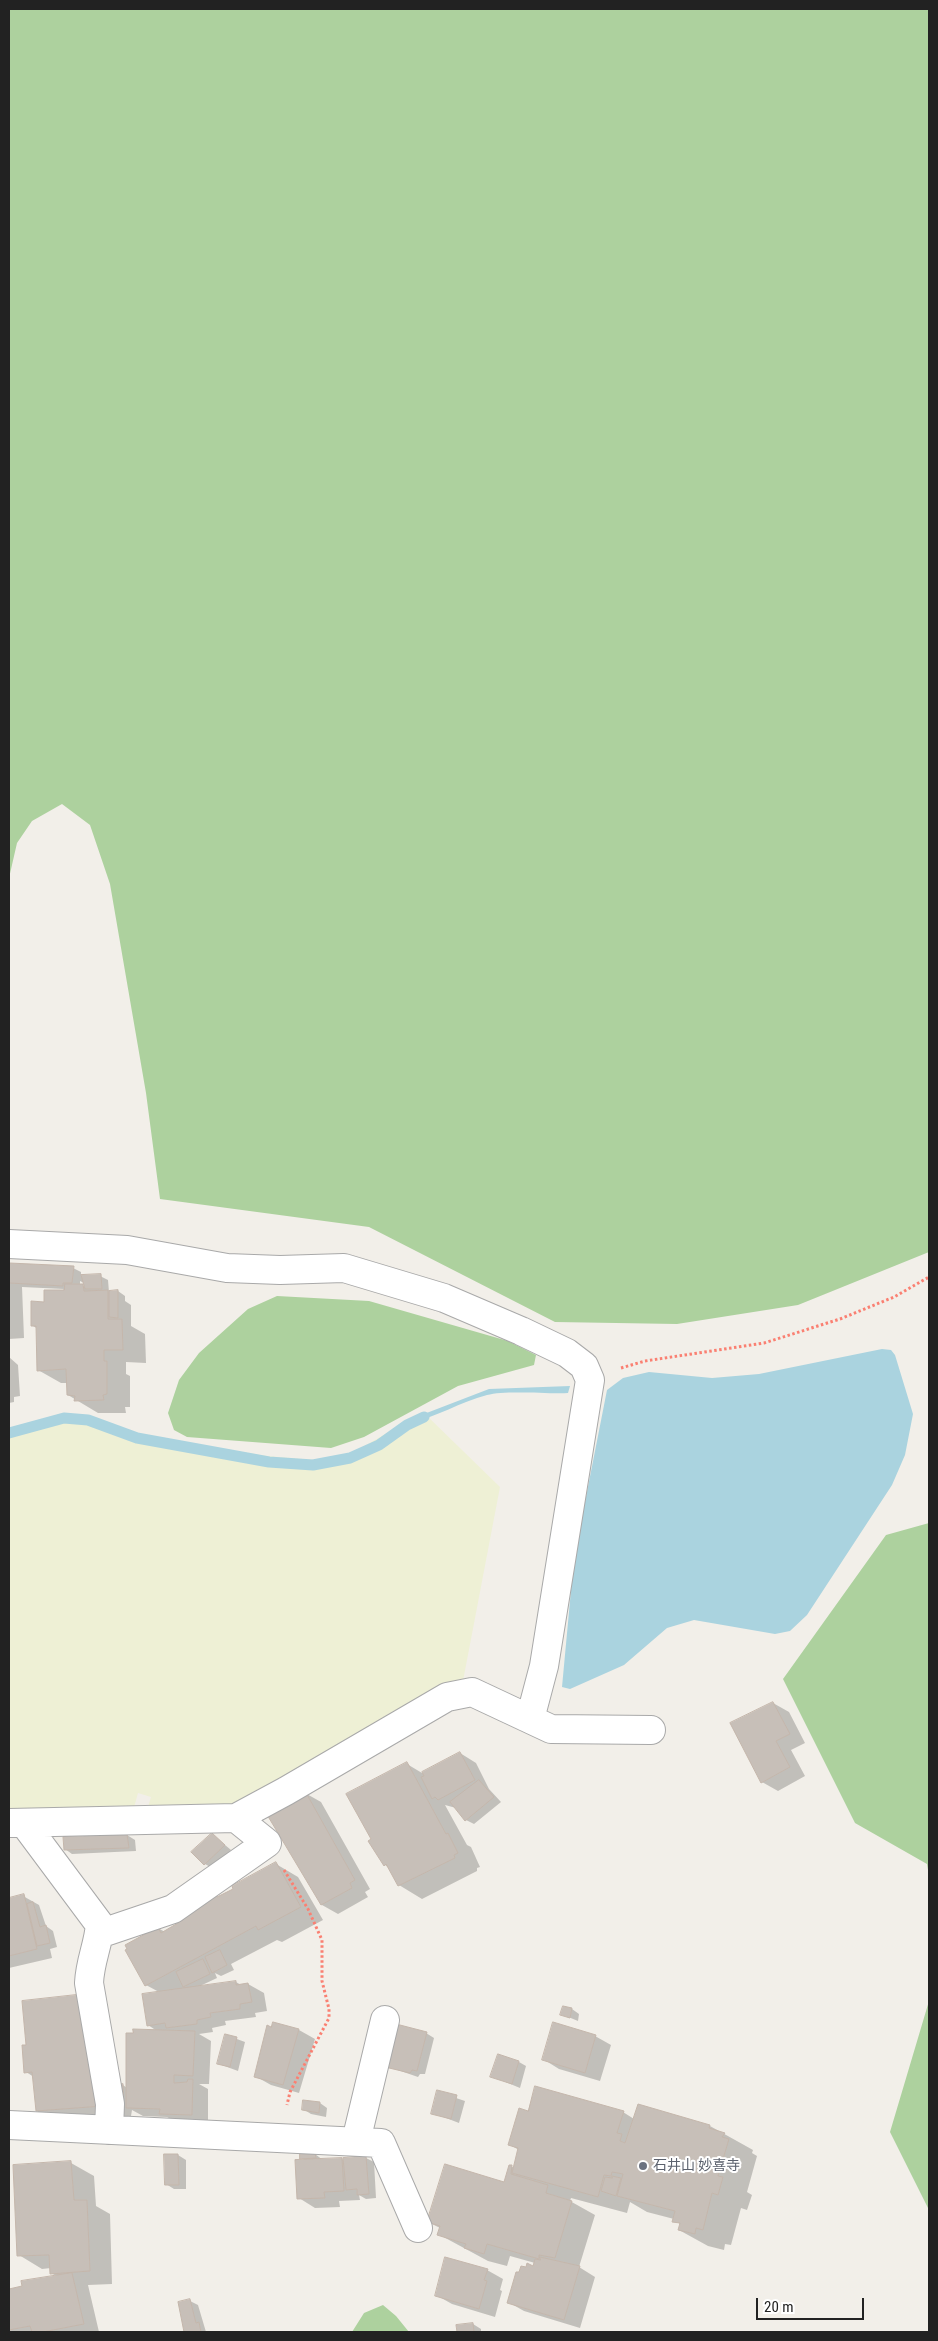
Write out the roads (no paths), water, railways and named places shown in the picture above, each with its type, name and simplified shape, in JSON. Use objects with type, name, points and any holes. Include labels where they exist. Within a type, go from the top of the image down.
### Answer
[{"type":"street","points":[[9,1244],[127,1250],[227,1268],[280,1270],[344,1268],[444,1298],[567,1353],[584,1366],[590,1380],[544,1666],[530,1719]]},
{"type":"street","points":[[16,1823],[236,1818],[448,1697],[472,1692],[551,1729],[651,1730]]},
{"type":"street","points":[[99,1934],[173,1909],[267,1843],[236,1818]]},
{"type":"street","points":[[16,1823],[100,1925],[90,1964],[89,1983],[110,2104],[109,2130]]},
{"type":"street","points":[[385,2020],[368,2142],[418,2228]]},
{"type":"street","points":[[9,2125],[368,2142]]},
{"type":"water","points":[[882,1349],[891,1350],[895,1355],[913,1414],[905,1455],[892,1485],[807,1615],[790,1631],[775,1634],[694,1620],[667,1628],[624,1665],[570,1689],[562,1687],[574,1558],[607,1390],[623,1378],[649,1372],[712,1378],[759,1374]]},
{"type":"water","points":[[570,1386],[568,1393],[515,1392],[487,1395],[410,1423],[424,1414],[489,1389]]},
{"type":"waterway","points":[[9,1433],[64,1418],[88,1420],[137,1438],[269,1462],[313,1465],[350,1458],[379,1445],[407,1425],[424,1417]]},
{"type":"place","name":"石井山 妙喜寺","points":[[643,2166]]}]
